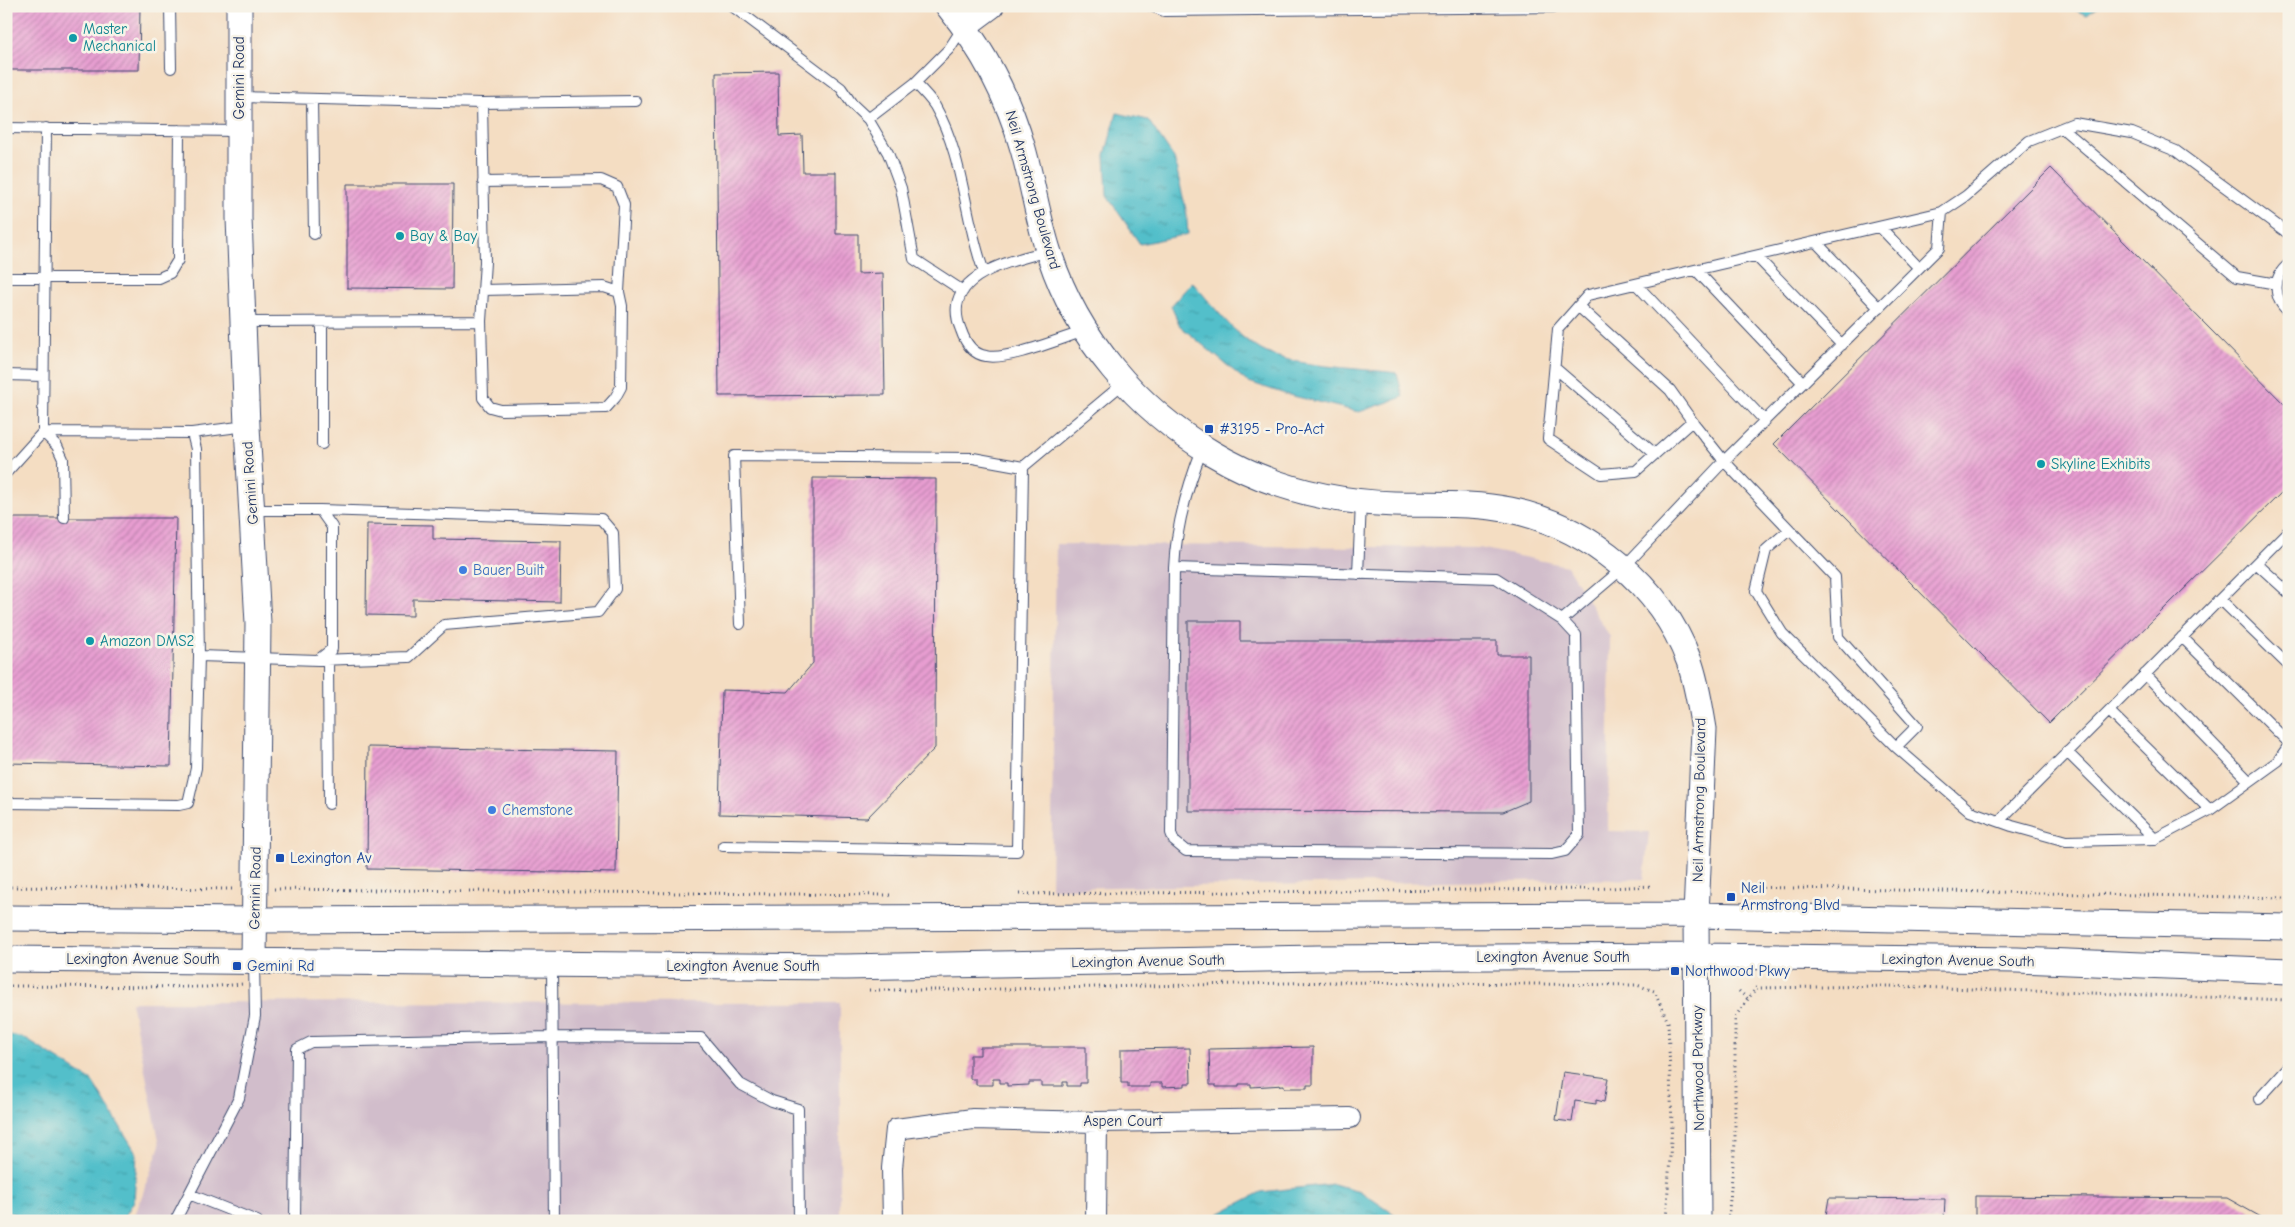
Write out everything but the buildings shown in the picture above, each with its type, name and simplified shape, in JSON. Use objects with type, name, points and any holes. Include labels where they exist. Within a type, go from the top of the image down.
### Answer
[{"type":"street","name":"Gemini Road","points":[[239,6],[239,218],[258,657],[254,972]]},
{"type":"street","name":"Neil Armstrong Boulevard","points":[[948,6],[964,26],[988,63],[1008,105],[1023,147],[1048,250],[1062,287],[1086,330],[1124,382],[1158,415],[1203,448],[1239,468],[1270,480],[1332,498],[1361,502],[1463,505],[1509,510],[1555,524],[1576,534],[1623,568],[1650,596],[1665,616],[1688,658],[1700,703],[1704,729],[1696,915]]},
{"type":"street","points":[[964,26],[991,6]]},
{"type":"street","points":[[6,918],[255,920],[1696,915],[2289,927]]},
{"type":"street","name":"Northwood Parkway","points":[[1696,915],[1698,1221]]},
{"type":"street","name":"Lexington Avenue South","points":[[6,959],[254,972],[552,965],[845,967],[1318,958],[1696,956],[2017,960],[2289,971]]},
{"type":"street","name":"Aspen Court","points":[[893,1221],[892,1168],[896,1128],[973,1120],[1096,1122],[1350,1118]]},
{"type":"street","points":[[1096,1122],[1096,1221]]},
{"type":"lane","points":[[170,6],[171,68]]},
{"type":"lane","points":[[732,6],[841,88],[852,104],[868,119],[888,153],[901,188],[914,259],[963,291]]},
{"type":"lane","points":[[1151,6],[1164,11],[1216,8],[1564,7]]},
{"type":"lane","points":[[868,119],[915,83],[949,49],[964,26]]},
{"type":"lane","points":[[915,83],[934,104],[947,130],[960,173],[970,226],[984,272]]},
{"type":"lane","points":[[238,97],[482,103],[636,101]]},
{"type":"lane","points":[[312,99],[314,234]]},
{"type":"lane","points":[[482,103],[483,182],[485,262],[481,321],[483,398],[490,407],[501,410],[606,408],[615,398],[621,387],[622,306],[619,292],[624,205],[617,187],[602,180],[483,182]]},
{"type":"lane","points":[[1692,421],[1636,471],[1601,474],[1548,439],[1558,329],[1588,295],[1942,212],[1966,196],[2029,141],[2074,123],[2132,133],[2176,151],[2289,234]]},
{"type":"lane","points":[[6,128],[238,131]]},
{"type":"lane","points":[[6,473],[43,432],[46,128]]},
{"type":"lane","points":[[2062,128],[2237,276],[2276,284]]},
{"type":"lane","points":[[6,278],[159,278],[170,273],[178,260],[179,130]]},
{"type":"lane","points":[[1562,620],[1623,568],[1724,461],[1939,248],[1942,212]]},
{"type":"lane","points":[[1880,227],[1919,268]]},
{"type":"lane","points":[[1816,242],[1879,308]]},
{"type":"lane","points":[[1048,250],[984,272],[969,282],[959,302],[959,325],[969,346],[976,353],[985,356],[1013,354],[1086,330]]},
{"type":"lane","points":[[1756,256],[1842,345]]},
{"type":"lane","points":[[2289,264],[2279,275],[2276,284],[2276,293],[2280,303],[2289,312]]},
{"type":"lane","points":[[1696,270],[1803,383]]},
{"type":"lane","points":[[1636,284],[1765,421]]},
{"type":"lane","points":[[483,290],[604,287],[619,292]]},
{"type":"lane","points":[[1578,306],[1670,390],[1724,461],[1835,577],[1838,637],[1917,726],[1896,747]]},
{"type":"lane","points":[[243,322],[481,321]]},
{"type":"lane","points":[[322,322],[322,444]]},
{"type":"lane","points":[[1555,368],[1655,454]]},
{"type":"lane","points":[[6,375],[43,376]]},
{"type":"lane","points":[[723,846],[1017,851],[1023,467],[1124,382]]},
{"type":"lane","points":[[43,432],[192,433],[247,426]]},
{"type":"lane","points":[[43,432],[57,446],[63,459],[64,518]]},
{"type":"lane","points":[[6,802],[179,805],[188,803],[196,768],[199,656],[197,465],[196,448],[192,433]]},
{"type":"lane","points":[[1174,568],[1496,578],[1562,620],[1576,635],[1579,835],[1565,850],[1552,854],[1186,851],[1174,841],[1172,833],[1174,568],[1175,546],[1187,486],[1203,448]]},
{"type":"lane","points":[[740,624],[734,456],[973,458],[1023,467]]},
{"type":"lane","points":[[1358,574],[1361,502]]},
{"type":"lane","points":[[199,656],[323,660],[409,657],[444,625],[598,612],[614,589],[613,533],[600,519],[320,510],[252,510]]},
{"type":"lane","points":[[320,510],[332,528],[332,649],[323,660],[329,804]]},
{"type":"lane","points":[[1789,530],[1766,550],[1756,590],[1782,633],[1896,747],[1970,811],[2066,841],[2155,839],[2210,810],[2278,761],[2289,744],[2182,637]]},
{"type":"lane","points":[[1999,821],[2289,530]]},
{"type":"lane","points":[[2256,563],[2289,593]]},
{"type":"lane","points":[[2220,599],[2289,666]]},
{"type":"lane","points":[[2145,674],[2249,781]]},
{"type":"lane","points":[[2108,711],[2210,810]]},
{"type":"lane","points":[[2067,752],[2155,839]]},
{"type":"lane","points":[[552,965],[554,1221]]},
{"type":"lane","points":[[175,1221],[239,1098],[255,1016],[254,972]]},
{"type":"lane","points":[[295,1221],[297,1049],[311,1042],[552,1037],[701,1038],[740,1084],[772,1102],[798,1109],[799,1221]]},
{"type":"lane","points":[[2259,1099],[2289,1066]]},
{"type":"lane","points":[[189,1194],[257,1221]]},
{"type":"path","points":[[1017,894],[1566,890],[1653,886]]},
{"type":"path","points":[[1743,887],[2289,898]]},
{"type":"path","points":[[6,888],[255,888],[899,895]]},
{"type":"path","points":[[6,986],[206,987],[254,972]]},
{"type":"path","points":[[867,990],[966,990],[1334,982],[1637,985],[1654,992],[1668,1022],[1672,1124],[1666,1221]]},
{"type":"path","points":[[1728,1221],[1735,1143],[1735,1017],[1756,988],[1888,986],[2289,1000]]},
{"type":"path","points":[[1739,992],[1748,999]]},
{"type":"shaded area","points":[[1056,544],[1479,548],[1567,566],[1610,637],[1608,831],[1649,832],[1644,879],[1051,888]]},
{"type":"shaded area","points":[[131,1002],[840,1003],[840,1221],[133,1221],[160,1145]]},
{"type":"water","points":[[2067,6],[2100,6],[2086,15]]},
{"type":"water","points":[[1117,113],[1148,120],[1174,158],[1186,210],[1188,234],[1140,244],[1107,196],[1105,155]]},
{"type":"water","points":[[1192,282],[1232,328],[1261,350],[1274,356],[1307,363],[1397,373],[1403,397],[1359,412],[1285,394],[1246,381],[1180,326],[1171,306]]},
{"type":"water","points":[[6,1034],[24,1038],[92,1081],[137,1154],[134,1201],[125,1216],[116,1221],[60,1222],[32,1219],[6,1211]]},
{"type":"water","points":[[1333,1184],[1360,1191],[1404,1221],[1205,1221],[1261,1192]]},
{"type":"place","name":"Master Mechanical","points":[[73,38]]},
{"type":"place","name":"Bay & Bay","points":[[400,236]]},
{"type":"place","name":"#3195 - Pro-Act","points":[[1209,429]]},
{"type":"place","name":"Skyline Exhibits","points":[[2041,464]]},
{"type":"place","name":"Bauer Built","points":[[463,570]]},
{"type":"place","name":"Amazon DMS2","points":[[90,641]]},
{"type":"place","name":"Chemstone","points":[[492,810]]},
{"type":"place","name":"Lexington Av","points":[[280,858]]},
{"type":"place","name":"Neil Armstrong Blvd","points":[[1731,897]]},
{"type":"place","name":"Gemini Rd","points":[[237,966]]},
{"type":"place","name":"Northwood Pkwy","points":[[1675,971]]}]
